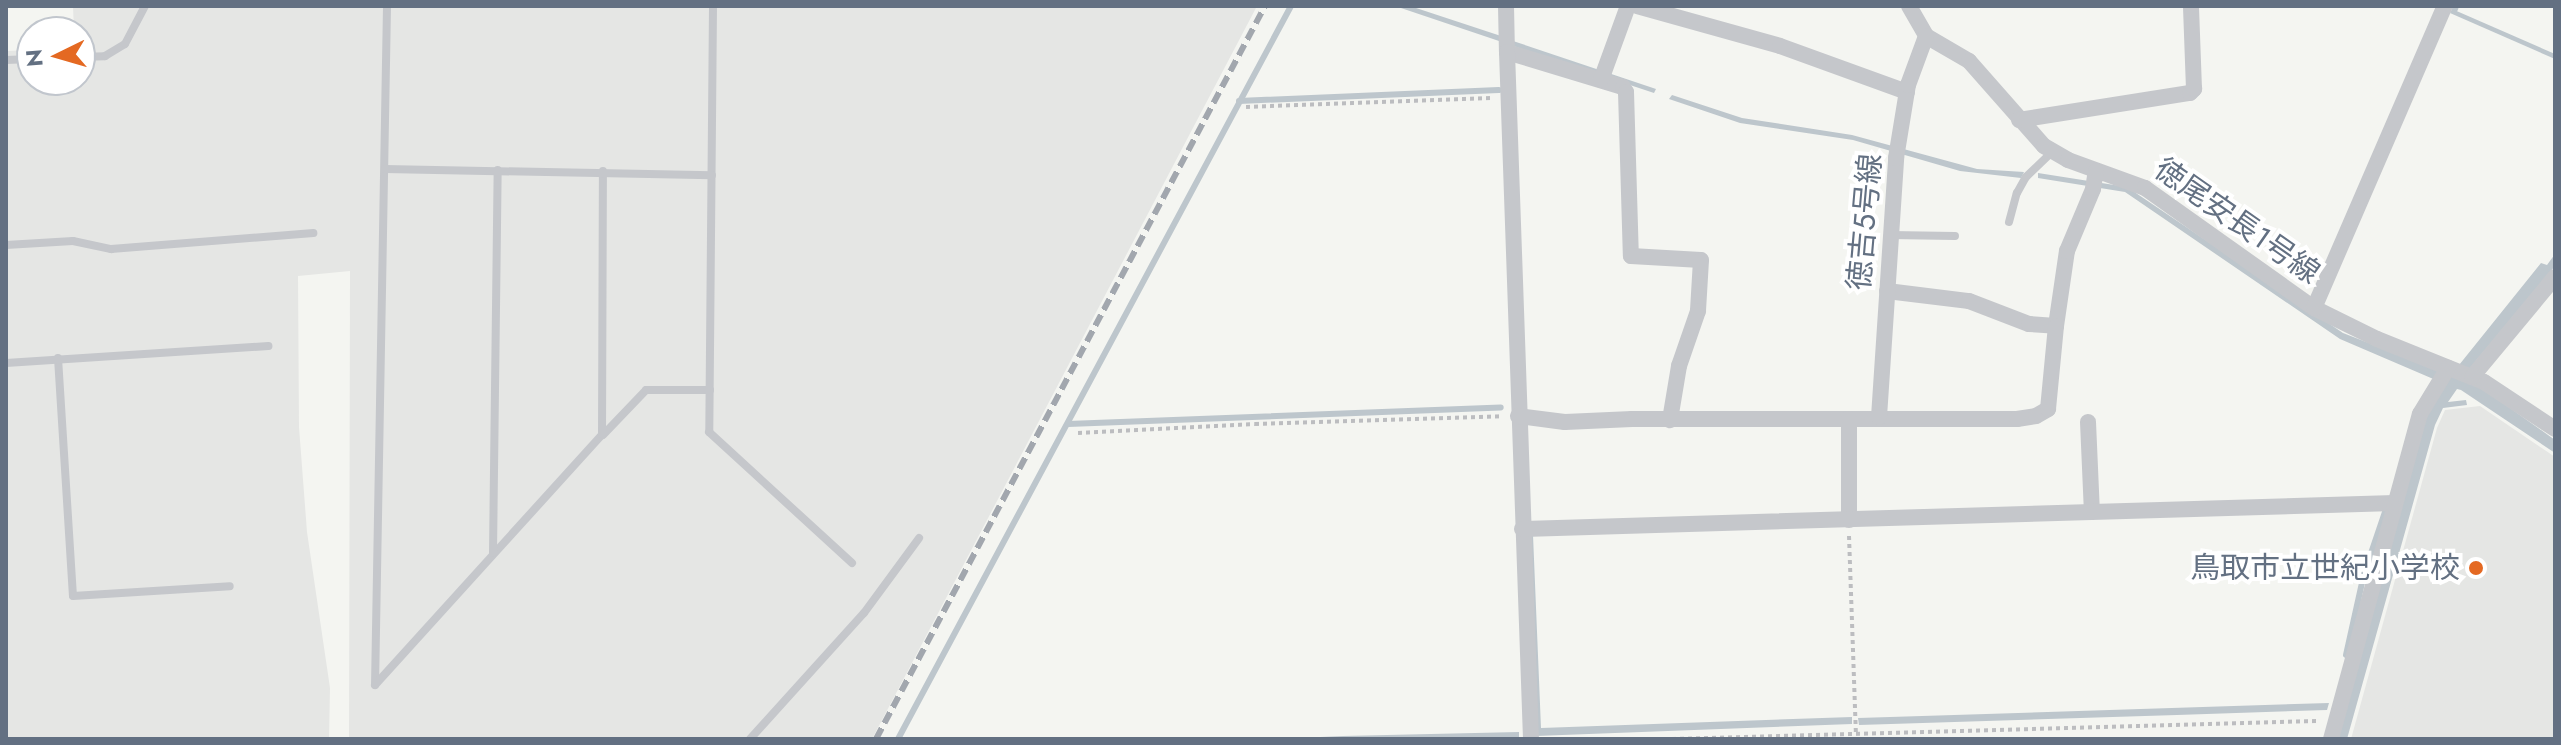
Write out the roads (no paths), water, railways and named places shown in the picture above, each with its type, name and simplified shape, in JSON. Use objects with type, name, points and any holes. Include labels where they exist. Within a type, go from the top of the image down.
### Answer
[{"type":"street","points":[[1506,6],[1531,739]]},
{"type":"street","points":[[1601,80],[1628,6]]},
{"type":"street","points":[[1637,6],[1780,46],[1907,92]]},
{"type":"street","points":[[1909,6],[1926,36]]},
{"type":"street","points":[[2019,120],[2190,93],[2194,89],[2191,6]]},
{"type":"street","points":[[2314,308],[2445,6]]},
{"type":"street","name":"徳吉5号線","points":[[1879,417],[1896,158],[1907,92],[1926,36]]},
{"type":"street","name":"徳尾安長1号線","points":[[1926,36],[1969,61],[2019,120],[2053,151],[2096,171],[2145,188],[2314,308],[2377,339],[2472,377],[2555,429]]},
{"type":"street","points":[[1507,52],[1623,87],[1628,98],[1631,256],[1701,260],[1698,311],[1679,366],[1670,420]]},
{"type":"street","points":[[1518,416],[1565,422],[1879,417],[1990,421],[2044,413],[2050,395],[2067,251],[2093,189],[2096,171]]},
{"type":"street","points":[[2472,377],[2555,277]]},
{"type":"street","points":[[1887,291],[1969,301],[2029,324],[2056,326]]},
{"type":"street","points":[[2331,739],[2420,414],[2448,368]]},
{"type":"street","points":[[1849,419],[1849,520]]},
{"type":"street","points":[[2088,422],[2092,512]]},
{"type":"street","points":[[1522,529],[2395,503]]},
{"type":"lane","points":[[96,56],[105,56],[125,44],[145,6]]},
{"type":"lane","points":[[387,6],[375,685],[493,553],[646,390],[710,390]]},
{"type":"lane","points":[[713,6],[709,432],[852,563]]},
{"type":"lane","points":[[2009,222],[2017,193],[2026,177],[2053,151]]},
{"type":"lane","points":[[385,169],[712,175]]},
{"type":"lane","points":[[493,553],[498,170]]},
{"type":"lane","points":[[602,435],[603,171]]},
{"type":"lane","points":[[6,245],[73,241],[111,249],[313,233]]},
{"type":"lane","points":[[1890,235],[1955,236]]},
{"type":"lane","points":[[6,363],[268,346]]},
{"type":"lane","points":[[58,358],[73,596],[230,586]]},
{"type":"lane","points":[[750,739],[864,613],[919,538]]},
{"type":"waterway","points":[[898,739],[1291,6]]},
{"type":"waterway","points":[[1239,101],[1499,90]]},
{"type":"waterway","points":[[1068,424],[1501,407]]},
{"type":"waterway","points":[[2346,655],[2364,574],[2386,509]]},
{"type":"railway","points":[[876,739],[1265,6]]},
{"type":"place","name":"鳥取市立世紀小学校","points":[[2476,568]]}]
